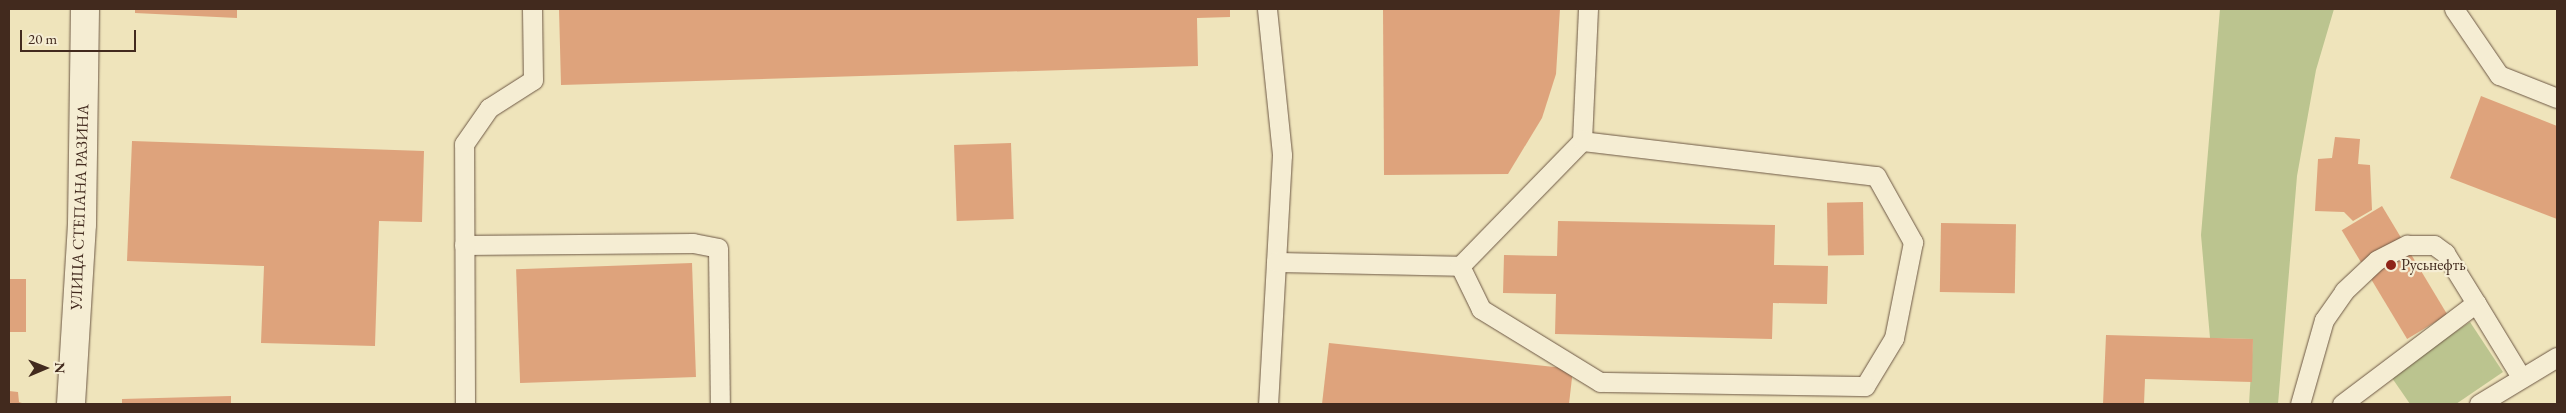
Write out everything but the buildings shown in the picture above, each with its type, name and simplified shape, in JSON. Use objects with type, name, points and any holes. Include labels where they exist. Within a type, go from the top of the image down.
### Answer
[{"type":"street","name":"УЛИЦА СТЕПАНА РАЗИНА","points":[[71,404],[82,224],[85,9]]},
{"type":"lane","points":[[464,404],[464,144],[489,108],[533,80],[532,9]]},
{"type":"lane","points":[[1267,9],[1282,155],[1268,404]]},
{"type":"lane","points":[[1276,262],[1460,266],[1582,140],[1588,9]]},
{"type":"lane","points":[[2454,9],[2499,75],[2557,98]]},
{"type":"lane","points":[[1460,266],[1481,309],[1600,382],[1865,386],[1894,338],[1913,242],[1876,176],[1582,140]]},
{"type":"lane","points":[[464,245],[693,243],[718,248],[720,404]]},
{"type":"lane","points":[[2300,404],[2324,320],[2344,290],[2377,260],[2407,246],[2434,245],[2444,252],[2521,377]]},
{"type":"lane","points":[[2342,404],[2476,303]]},
{"type":"lane","points":[[2479,404],[2557,356]]},
{"type":"green space","points":[[2220,9],[2334,9],[2316,70],[2297,176],[2278,404],[2249,404],[2253,339],[2210,338],[2201,235]]},
{"type":"green space","points":[[2470,322],[2503,372],[2456,404],[2410,404],[2390,375]]},
{"type":"place","name":"Русьнефть","points":[[2391,265]]}]
